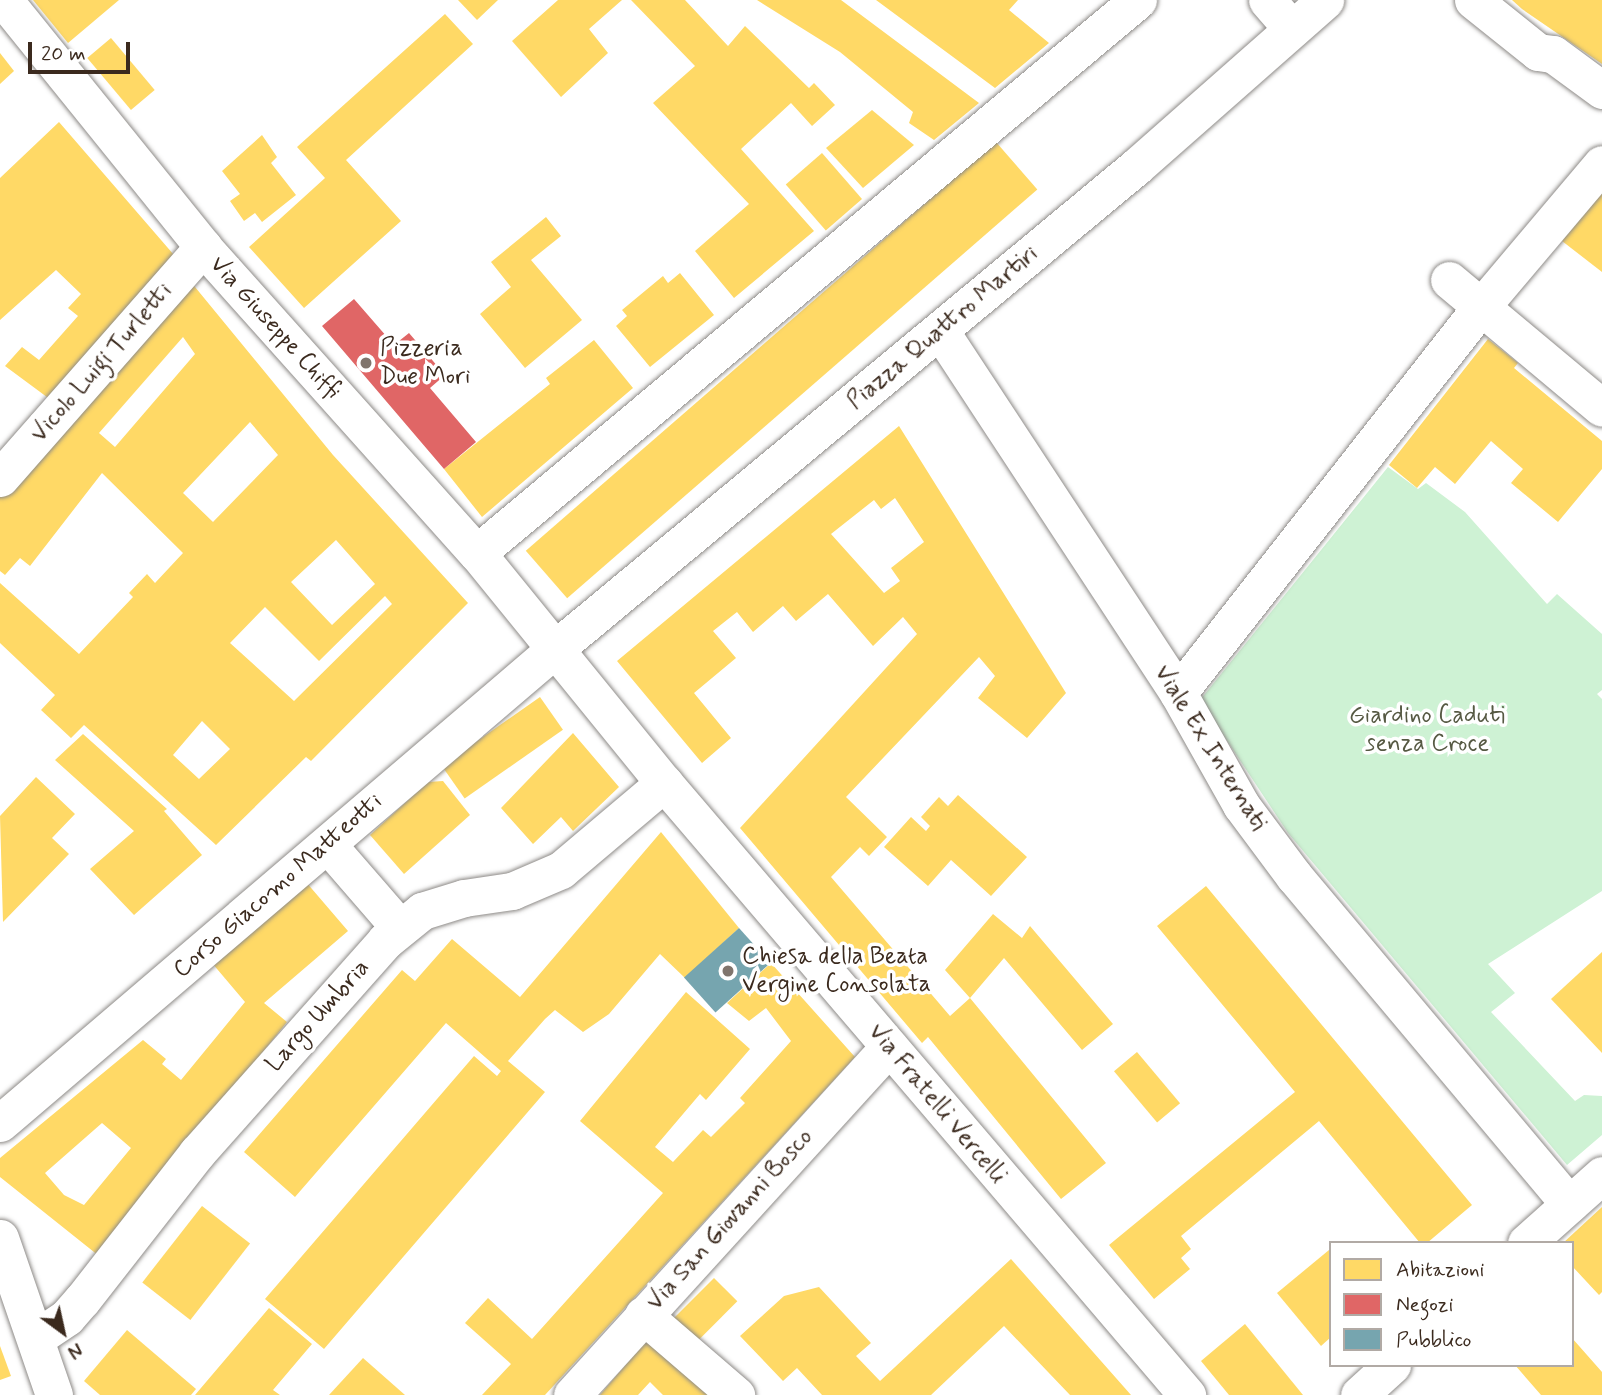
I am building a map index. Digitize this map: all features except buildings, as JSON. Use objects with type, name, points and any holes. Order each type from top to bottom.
[{"type":"street","name":"Via Giuseppe Chiffi","points":[[4,0],[203,247],[477,553],[555,649]]},
{"type":"street","points":[[477,553],[1139,0]]},
{"type":"street","points":[[1267,0],[1292,29]]},
{"type":"street","name":"Piazza Quattro Martiri","points":[[555,649],[941,332],[1325,0]]},
{"type":"street","points":[[1473,0],[1538,52],[1553,54],[1602,90]]},
{"type":"street","points":[[1178,693],[1480,307],[1602,164]]},
{"type":"street","name":"Vicolo Luigi Turletti","points":[[0,478],[203,247]]},
{"type":"street","points":[[1449,280],[1602,408]]},
{"type":"street","name":"Viale Ex Internati","points":[[941,332],[1178,693],[1241,805],[1294,876],[1569,1204]]},
{"type":"street","name":"Via Fratelli Vercelli","points":[[555,649],[664,783],[1187,1395]]},
{"type":"street","name":"Corso Giacomo Matteotti","points":[[0,1123],[555,649]]},
{"type":"street","name":"Largo Umbria","points":[[36,1338],[67,1317],[197,1153],[400,928],[422,911],[464,898],[512,891],[561,870],[664,783]]},
{"type":"street","points":[[328,845],[400,928]]},
{"type":"street","name":"Via San Giovanni Bosco","points":[[572,1395],[889,1047]]},
{"type":"street","points":[[1528,1241],[1602,1175]]},
{"type":"street","points":[[0,1238],[54,1395]]},
{"type":"street","points":[[643,1315],[736,1395]]},
{"type":"street","points":[[1359,1395],[1390,1367]]},
{"type":"green space","name":"Giardino Caduti senza Croce","points":[[1388,467],[1418,489],[1426,483],[1465,512],[1547,604],[1557,594],[1602,634],[1602,690],[1597,694],[1602,699],[1602,891],[1488,964],[1515,993],[1491,1012],[1575,1101],[1584,1095],[1602,1096],[1602,1135],[1567,1165],[1288,833],[1200,700]]},
{"type":"place","name":"Pizzeria Due Mori","points":[[366,363]]},
{"type":"place","name":"Chiesa della Beata Vergine Consolata","points":[[728,971]]}]
